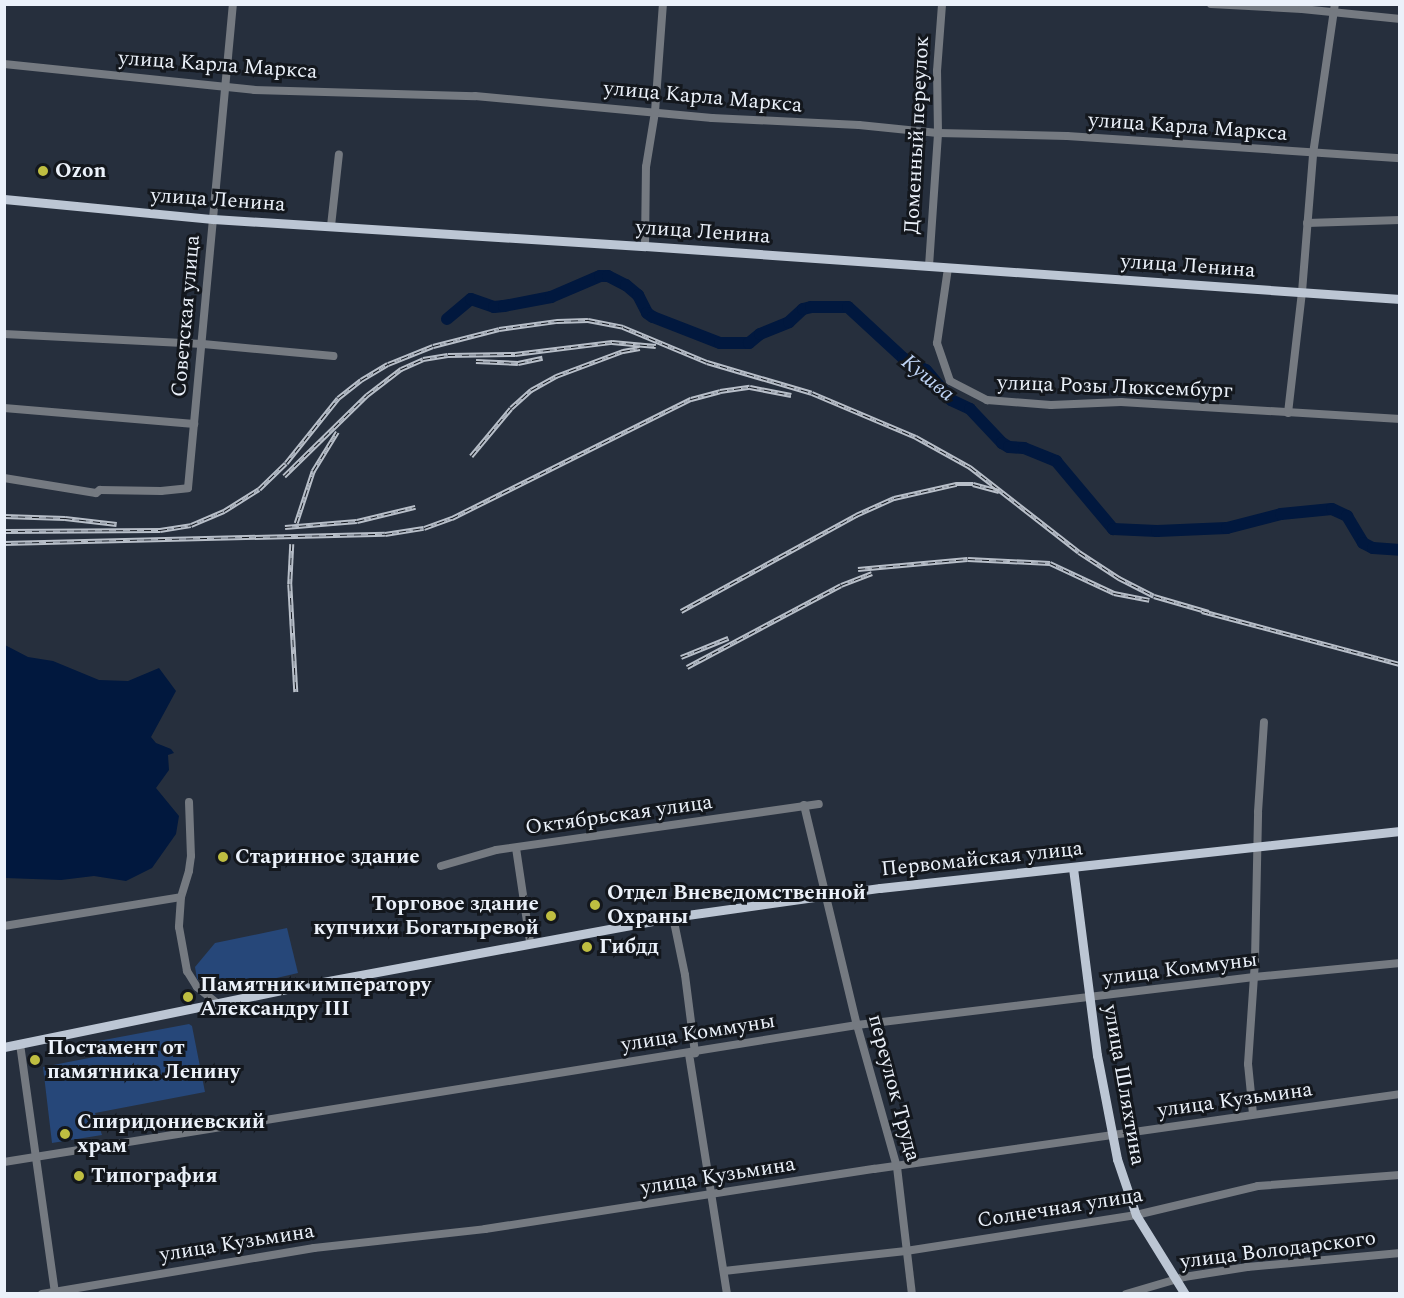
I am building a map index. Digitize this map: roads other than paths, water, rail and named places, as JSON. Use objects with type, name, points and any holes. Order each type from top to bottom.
[{"type":"main road","name":"улица Ленина","points":[[4,199],[213,219],[645,246],[1400,299]]},
{"type":"main road","name":"Первомайская улица","points":[[4,1047],[531,942],[673,918],[826,895],[1400,831]]},
{"type":"main road","name":"улица Шляхтина","points":[[1073,867],[1112,1137],[1136,1215],[1185,1293]]},
{"type":"street","name":"Советская улица","points":[[4,478],[96,493],[100,489],[161,491],[188,488],[233,4]]},
{"type":"street","points":[[645,246],[646,167],[655,112],[663,4]]},
{"type":"street","name":"Доменный переулок","points":[[929,267],[938,133],[937,70],[942,4]]},
{"type":"street","points":[[1211,4],[1302,9],[1334,15],[1400,20]]},
{"type":"street","points":[[1288,413],[1302,292],[1313,154],[1335,4]]},
{"type":"street","name":"улица Карла Маркса","points":[[4,64],[226,87],[475,96],[938,133],[1068,136],[1400,158]]},
{"type":"street","points":[[331,226],[339,154]]},
{"type":"street","points":[[1307,223],[1400,220]]},
{"type":"street","name":"улица Розы Люксембург","points":[[948,268],[937,343],[950,381],[987,400],[1051,405],[1121,402],[1400,419]]},
{"type":"street","points":[[4,334],[202,344],[333,356]]},
{"type":"street","points":[[4,408],[194,424]]},
{"type":"street","points":[[1253,1114],[1248,1064],[1254,977],[1259,846],[1258,812],[1264,722]]},
{"type":"street","points":[[189,802],[189,871],[181,897],[179,927],[187,971],[197,987],[217,1003]]},
{"type":"street","name":"Октябрьская улица","points":[[441,866],[496,850],[819,804]]},
{"type":"street","name":"переулок Труда","points":[[804,805],[857,1026],[897,1167],[912,1293]]},
{"type":"street","points":[[516,848],[531,942]]},
{"type":"street","points":[[4,926],[181,897]]},
{"type":"street","points":[[673,918],[686,975],[692,1054],[727,1293]]},
{"type":"street","name":"улица Коммуны","points":[[4,1162],[857,1026],[1254,977],[1400,963]]},
{"type":"street","points":[[20,1044],[55,1292]]},
{"type":"street","name":"улица Кузьмина","points":[[42,1293],[314,1248],[485,1229],[1400,1094]]},
{"type":"street","name":"Солнечная улица","points":[[724,1271],[906,1251],[1136,1215],[1258,1186],[1400,1175]]},
{"type":"street","name":"улица Володарского","points":[[1126,1293],[1176,1280],[1247,1267],[1400,1253]]},
{"type":"waterway","name":"Кушва","points":[[447,319],[471,299],[494,307],[504,306],[551,297],[600,276],[608,276],[626,285],[638,295],[647,313],[653,317],[720,343],[749,343],[760,334],[789,322],[803,309],[848,307],[903,358],[926,370],[951,400],[970,409],[1002,443],[1009,447],[1024,448],[1056,461],[1113,529],[1157,531],[1227,528],[1281,514],[1332,509],[1347,516],[1363,543],[1373,548],[1400,550]]},
{"type":"railway","points":[[4,531],[160,530],[191,525],[224,511],[259,489],[286,463],[338,398],[361,380],[388,364],[433,346],[499,329],[557,321],[588,320],[623,327],[707,362],[812,393],[916,437],[970,467],[1079,552],[1119,578],[1154,596],[1209,612]]},
{"type":"railway","points":[[284,476],[367,395],[401,369],[423,359],[448,355],[515,354],[612,342],[656,346]]},
{"type":"railway","points":[[471,456],[511,408],[531,390],[556,376],[623,351],[640,348]]},
{"type":"railway","points":[[476,361],[518,363],[542,358]]},
{"type":"railway","points":[[4,543],[385,534],[424,528],[452,518],[691,399],[720,391],[750,387],[791,395]]},
{"type":"railway","points":[[296,523],[313,471],[337,432]]},
{"type":"railway","points":[[681,611],[856,515],[894,498],[956,484],[973,484],[999,491]]},
{"type":"railway","points":[[285,527],[357,521],[415,507]]},
{"type":"railway","points":[[4,516],[65,518],[117,524]]},
{"type":"railway","points":[[292,544],[290,584],[296,692]]},
{"type":"railway","points":[[858,569],[968,559],[1050,563],[1114,593],[1149,600]]},
{"type":"railway","points":[[687,667],[841,585],[872,573]]},
{"type":"railway","points":[[1202,611],[1400,664]]},
{"type":"railway","points":[[681,657],[728,638]]},
{"type":"place","name":"Ozon","points":[[43,171]]},
{"type":"place","name":"Старинное здание","points":[[223,857]]},
{"type":"place","name":"Отдел Вневедомственной Охраны","points":[[595,905]]},
{"type":"place","name":"Торговое здание купчихи Богатыревой","points":[[551,916]]},
{"type":"place","name":"Гибдд","points":[[587,947]]},
{"type":"place","name":"Памятник императору Александру III","points":[[188,997]]},
{"type":"place","name":"Постамент от памятника Ленину","points":[[35,1060]]},
{"type":"place","name":"Спиридониевский храм","points":[[65,1134]]},
{"type":"place","name":"Типография","points":[[79,1176]]}]
